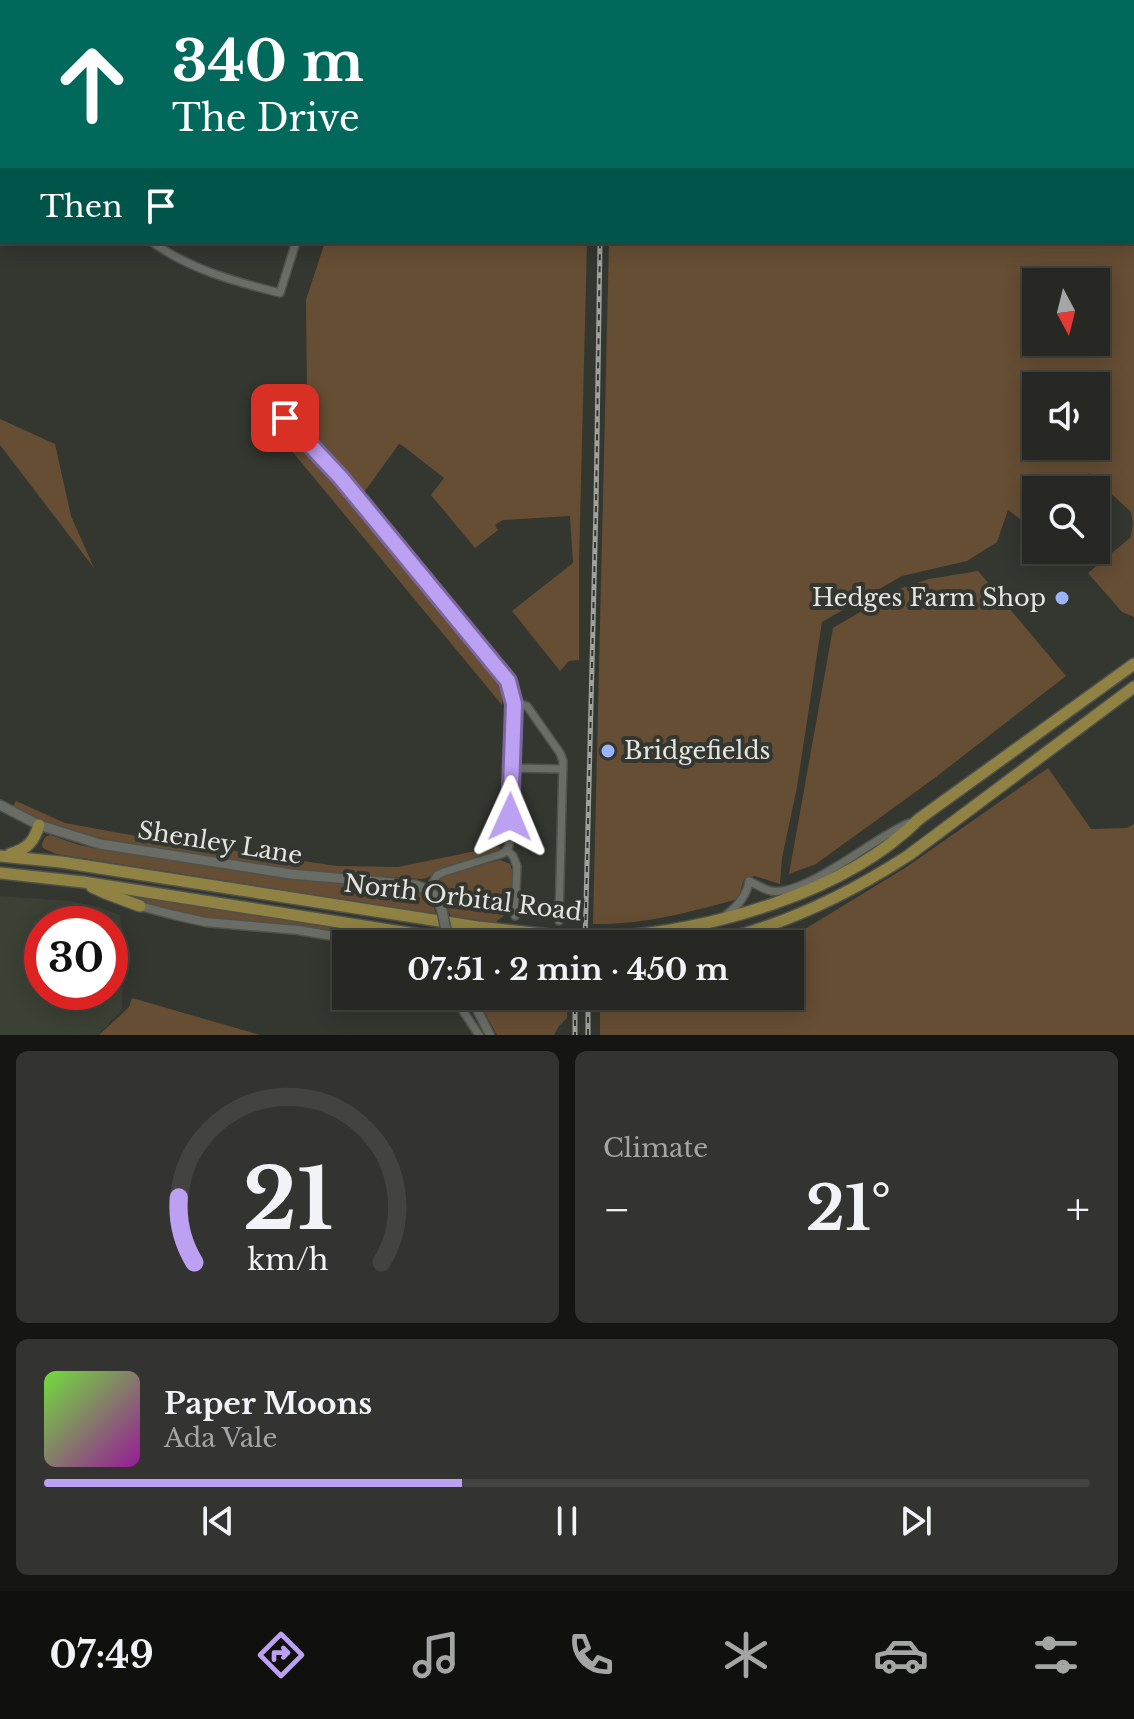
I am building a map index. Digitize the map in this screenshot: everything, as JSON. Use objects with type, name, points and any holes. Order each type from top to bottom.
[{"type":"highway","name":"North Orbital Road","points":[[3,856],[61,862],[478,927],[561,936],[611,937],[650,933],[767,906],[871,857],[1134,664]]},
{"type":"highway","points":[[754,930],[822,905],[875,877],[919,848],[1134,687]]},
{"type":"highway","points":[[3,856],[21,851],[35,838],[39,825]]},
{"type":"highway","points":[[35,838],[40,851],[61,862]]},
{"type":"highway","name":"North Orbital Road","points":[[0,873],[83,882],[390,930]]},
{"type":"highway","points":[[83,882],[140,906]]},
{"type":"main road","name":"Shenley Lane","points":[[0,805],[39,825],[115,847],[291,874],[415,885],[429,890]]},
{"type":"main road","points":[[429,890],[438,898],[446,930]]},
{"type":"street","points":[[156,244],[200,268],[238,283],[280,293],[295,244]]},
{"type":"street","points":[[285,418],[341,478],[510,685],[514,704],[510,842],[507,850],[437,875],[429,890]]},
{"type":"street","points":[[514,704],[527,706],[560,753],[563,769],[559,921]]},
{"type":"street","points":[[511,768],[563,769]]},
{"type":"street","points":[[721,919],[738,905],[749,881],[773,891],[787,890],[850,859],[896,828],[919,819]]},
{"type":"street","points":[[507,850],[517,866],[515,916]]},
{"type":"street","points":[[140,906],[205,922],[298,930],[332,937]]},
{"type":"street","points":[[462,1010],[479,1035]]},
{"type":"street","points":[[477,1010],[490,1035]]},
{"type":"shaded area","points":[[324,244],[587,244],[579,660],[569,661],[560,671],[512,611],[573,563],[570,516],[503,520],[495,525],[498,530],[475,548],[431,495],[444,478],[403,446],[399,444],[362,495],[291,419],[309,413],[306,300]]},
{"type":"shaded area","points":[[609,244],[1134,244],[1134,617],[1122,612],[1088,573],[1099,564],[1110,564],[1110,555],[1131,537],[1131,512],[1110,492],[1110,476],[1092,476],[1089,473],[1088,476],[1022,476],[1022,520],[1008,510],[997,542],[967,561],[902,576],[822,622],[780,884],[755,876],[744,879],[738,899],[684,913],[593,924]]},
{"type":"shaded area","points":[[0,419],[55,444],[71,516],[94,568],[0,445]]},
{"type":"shaded area","points":[[295,435],[349,492],[419,577],[415,581],[442,613],[446,610],[504,681],[502,705],[286,444]]},
{"type":"shaded area","points":[[978,571],[1066,676],[936,777],[816,864],[789,874],[833,628],[899,589],[929,579]]},
{"type":"shaded area","points":[[1048,768],[1091,829],[1127,828],[1134,824],[1134,1035],[600,1035],[600,1010],[804,1010],[804,930],[801,930],[905,868]]},
{"type":"shaded area","points":[[16,801],[65,823],[337,866],[398,867],[500,846],[499,851],[447,866],[421,879],[299,871],[143,848],[76,832],[52,825],[13,806]]},
{"type":"shaded area","points":[[50,835],[98,849],[266,874],[418,891],[430,900],[436,914],[56,854],[43,848],[45,837]]},
{"type":"shaded area","points":[[500,860],[510,864],[512,870],[512,896],[506,903],[506,914],[496,925],[451,918],[440,878]]},
{"type":"shaded area","points":[[0,896],[70,901],[94,906],[24,906],[24,1010],[122,1010],[98,1035],[0,1035]]},
{"type":"shaded area","points":[[135,896],[346,930],[227,922],[134,901]]},
{"type":"shaded area","points":[[132,998],[260,1035],[99,1035],[129,1007]]},
{"type":"shaded area","points":[[484,1010],[567,1010],[567,1018],[554,1035],[497,1035]]},
{"type":"railway","points":[[585,930],[600,244]]},
{"type":"railway","points":[[575,1010],[575,1035]]},
{"type":"railway","points":[[588,1010],[588,1035]]},
{"type":"place","name":"Hedges Farm Shop","points":[[1062,598]]},
{"type":"place","name":"Bridgefields","points":[[608,751]]},
{"type":"route","points":[[285,418],[341,478],[508,681],[514,704],[510,817]]}]
